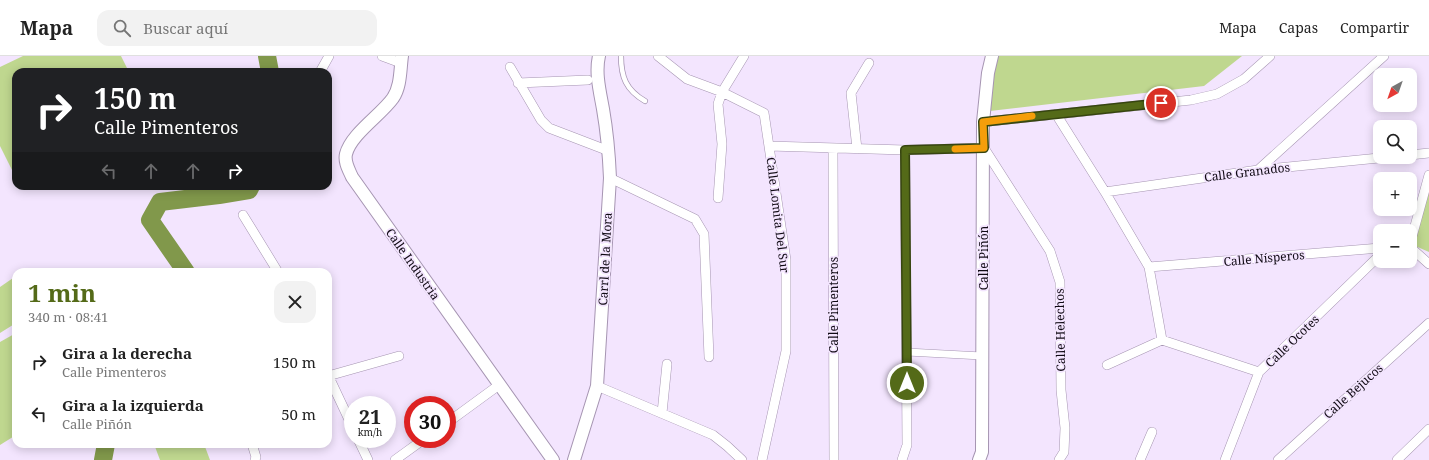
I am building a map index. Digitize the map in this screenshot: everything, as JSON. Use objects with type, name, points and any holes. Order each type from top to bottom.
[{"type":"street","points":[[322,68],[329,56]]},
{"type":"street","points":[[382,56],[401,60]]},
{"type":"street","name":"Carrl de la Mora","points":[[574,460],[597,386],[610,178],[609,151],[597,62],[599,56]]},
{"type":"street","name":"Calle Lomita Del Sur","points":[[658,56],[687,78],[722,92],[764,113],[786,260],[786,351],[762,460]]},
{"type":"street","points":[[718,198],[722,144],[718,104],[722,92],[744,56]]},
{"type":"street","name":"Calle Piñón","points":[[982,457],[983,122],[988,74],[992,56]]},
{"type":"street","points":[[983,122],[1191,100],[1217,94],[1244,79],[1270,56]]},
{"type":"street","points":[[1258,170],[1384,56]]},
{"type":"street","name":"Calle Industria","points":[[401,60],[398,86],[393,98],[350,144],[346,155],[347,167],[352,177],[553,460]]},
{"type":"street","points":[[857,149],[851,93],[869,63]]},
{"type":"street","points":[[510,67],[541,120],[549,128],[609,151]]},
{"type":"street","points":[[518,83],[588,80]]},
{"type":"street","points":[[1056,114],[1105,192],[1148,267],[1162,340],[1107,365]]},
{"type":"street","points":[[769,146],[905,150],[984,148]]},
{"type":"street","name":"Calle Helechos","points":[[984,148],[1050,251],[1060,282],[1061,390],[1065,428],[1064,452],[1059,460]]},
{"type":"street","name":"Calle Pimenteros","points":[[833,149],[834,460]]},
{"type":"street","points":[[902,460],[908,445],[905,150]]},
{"type":"street","points":[[1417,154],[1429,153]]},
{"type":"street","name":"Calle Granados","points":[[1105,192],[1258,170],[1373,159]]},
{"type":"street","points":[[1416,224],[1429,175]]},
{"type":"street","points":[[610,178],[695,219],[704,234],[709,357]]},
{"type":"street","points":[[243,216],[276,268]]},
{"type":"street","name":"Calle Nísperos","points":[[1148,267],[1373,249]]},
{"type":"street","points":[[1417,253],[1429,264]]},
{"type":"street","name":"Calle Ocotes","points":[[1162,340],[1259,372],[1373,262]]},
{"type":"street","name":"Calle Bejucos","points":[[1278,460],[1429,323]]},
{"type":"street","points":[[906,352],[982,356]]},
{"type":"street","points":[[332,374],[399,356]]},
{"type":"street","points":[[662,413],[667,364]]},
{"type":"street","points":[[1225,460],[1259,372]]},
{"type":"street","points":[[332,383],[344,409]]},
{"type":"street","points":[[456,416],[499,385]]},
{"type":"street","points":[[597,386],[713,435],[742,460]]},
{"type":"street","points":[[1397,460],[1429,429]]},
{"type":"street","points":[[1140,460],[1152,432]]},
{"type":"street","points":[[253,448],[256,457],[255,460]]},
{"type":"street","points":[[362,448],[368,460]]},
{"type":"street","points":[[395,460],[412,448]]},
{"type":"lane","points":[[621,56],[621,71],[628,85],[635,96],[645,101]]},
{"type":"green space","points":[[23,56],[121,56],[127,68],[12,68],[12,170],[0,146],[0,67]]},
{"type":"green space","points":[[995,56],[1242,56],[1204,86],[990,111]]},
{"type":"green space","points":[[1429,187],[1429,252],[1417,247],[1417,230]]},
{"type":"green space","points":[[12,279],[12,326],[0,333],[0,287]]},
{"type":"green space","points":[[12,335],[12,438],[0,445],[0,342]]},
{"type":"green space","points":[[156,448],[206,448],[210,460],[160,460]]},
{"type":"waterway","points":[[267,56],[269,68]]},
{"type":"waterway","points":[[183,268],[150,220],[160,202],[249,190]]},
{"type":"waterway","points":[[103,460],[105,448]]},
{"type":"slow traffic","points":[[955,149],[984,148],[983,122],[1032,116]]},
{"type":"route","points":[[907,383],[905,150],[984,148],[983,122],[1161,103]]}]
